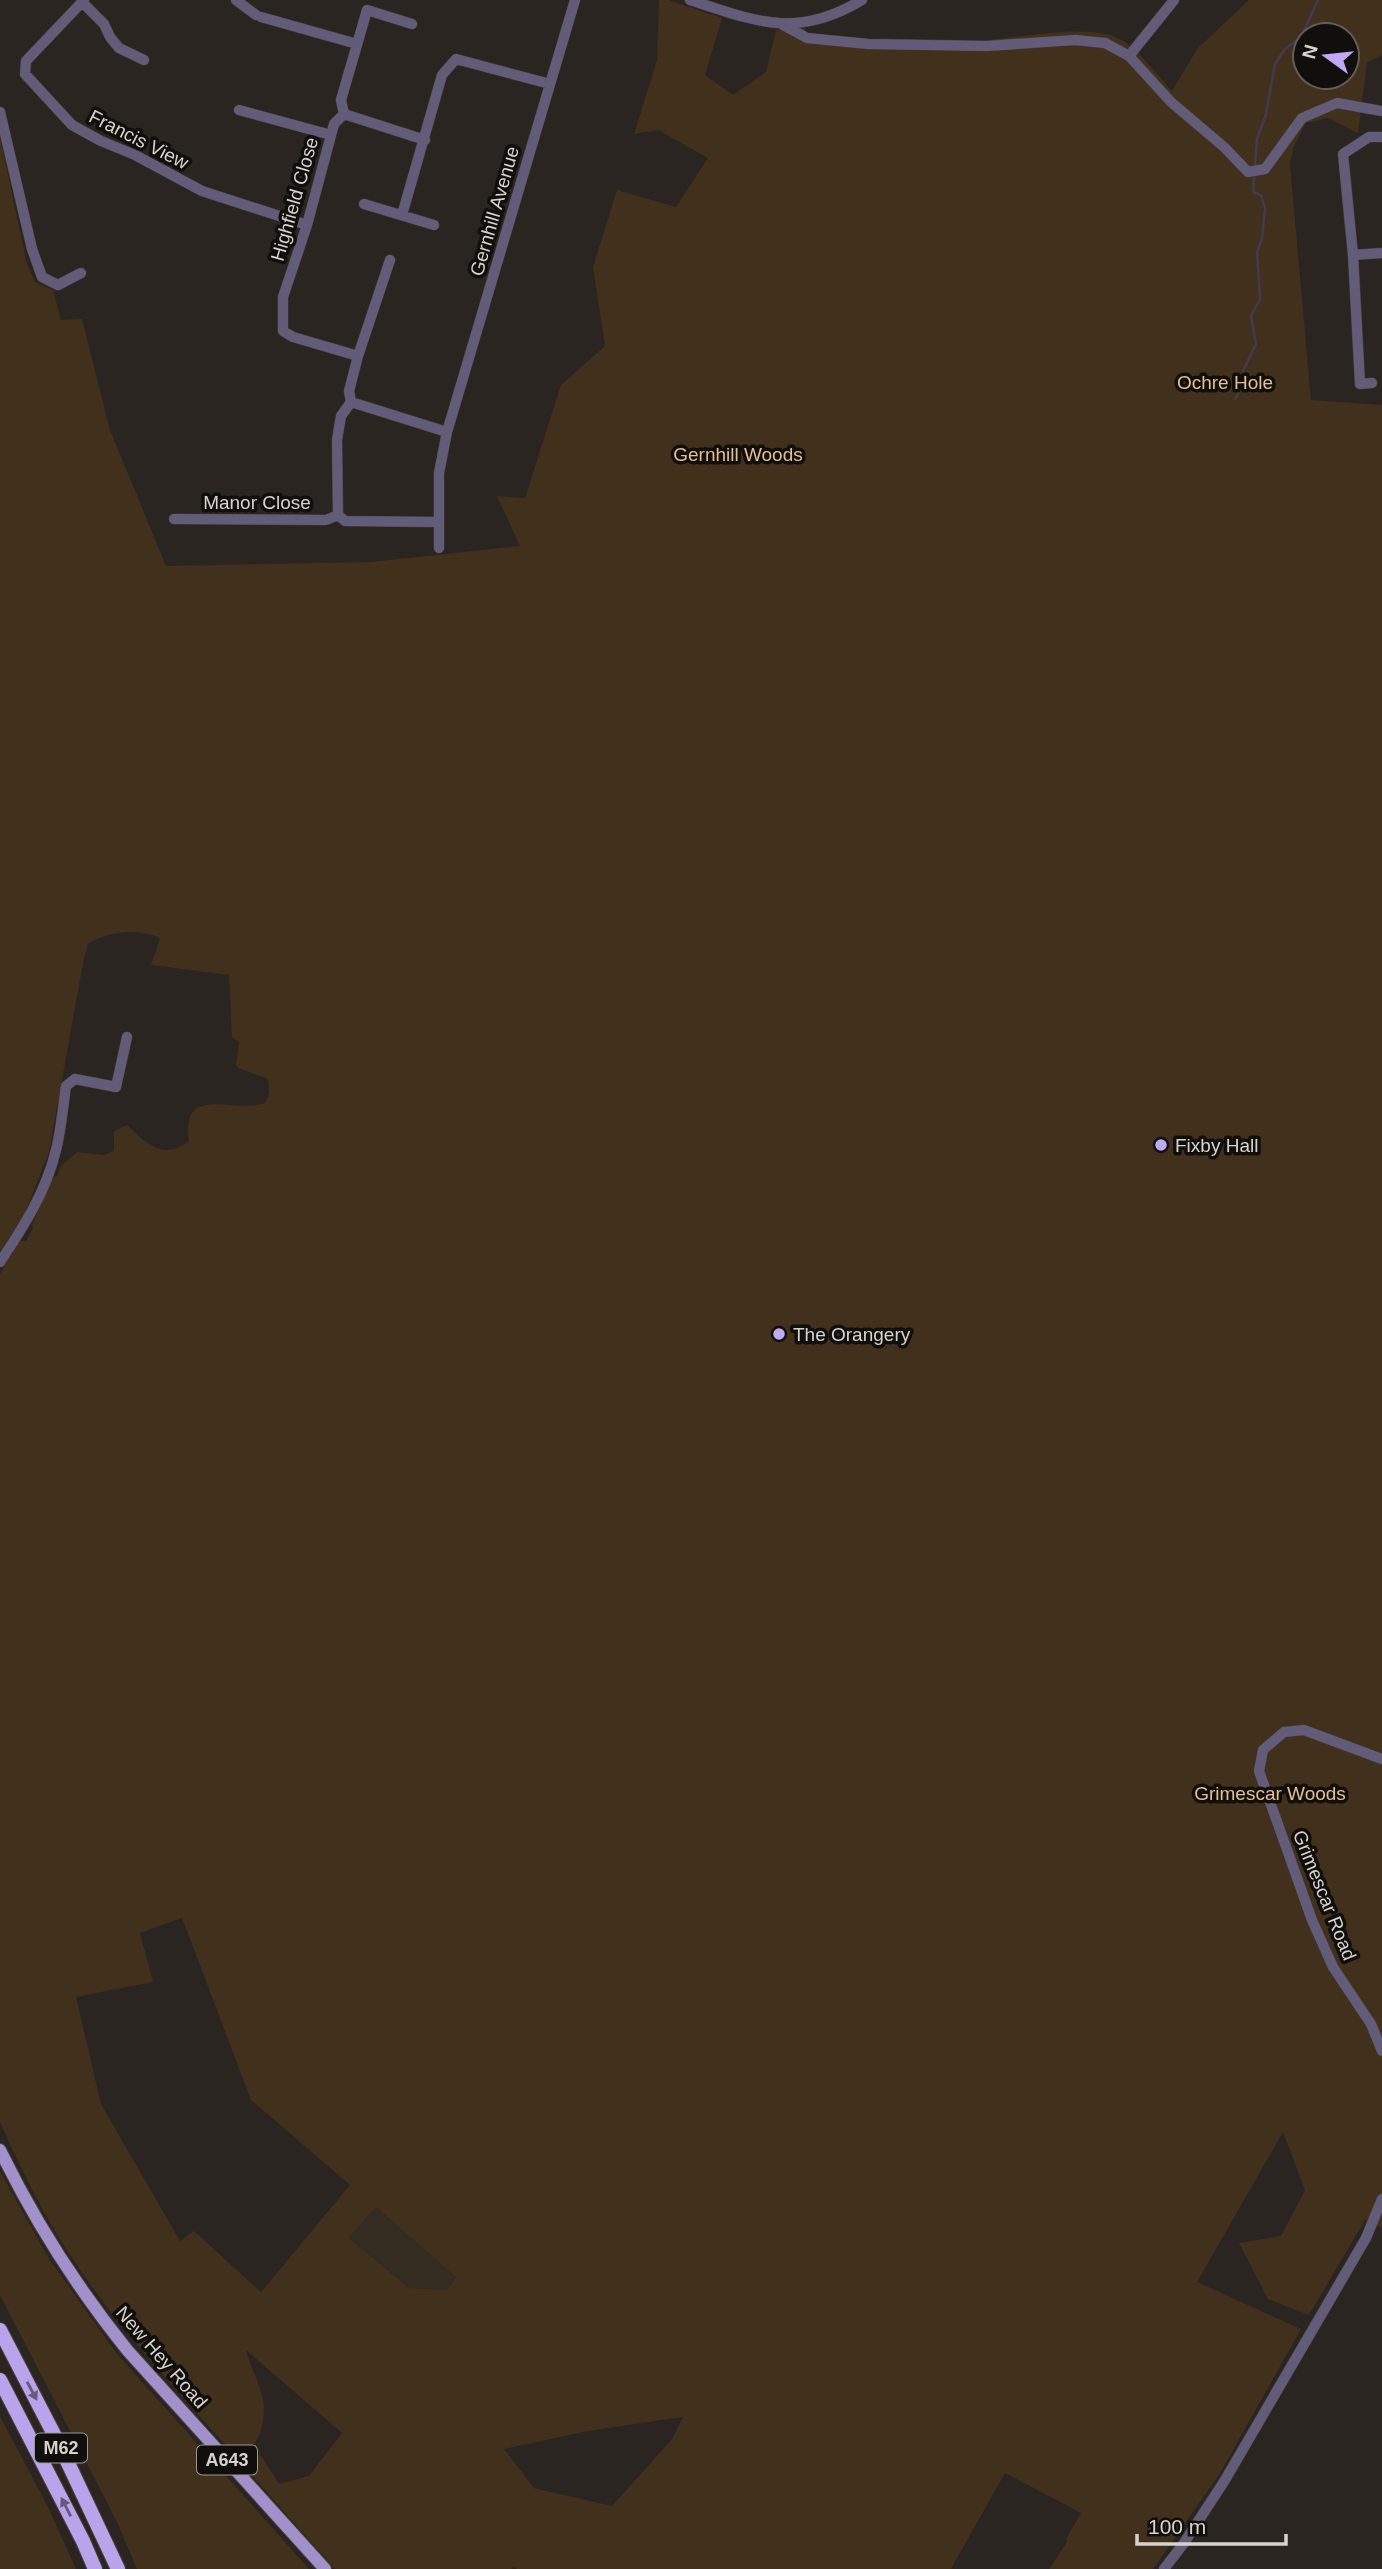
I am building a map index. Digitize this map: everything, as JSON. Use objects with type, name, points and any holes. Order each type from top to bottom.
[{"type":"highway","name":"M62","points":[[0,2330],[60,2446],[118,2569]]},
{"type":"highway","name":"M62","points":[[0,2380],[83,2541],[94,2569]]},
{"type":"main road","name":"New Hey Road","points":[[0,2150],[57,2254],[103,2319],[128,2351],[325,2569]]},
{"type":"street","points":[[236,0],[258,16],[357,44]]},
{"type":"street","name":"Gernhill Avenue","points":[[439,548],[439,473],[447,432],[575,0]]},
{"type":"street","points":[[690,0],[749,20],[783,25],[830,16],[862,0]]},
{"type":"street","points":[[1129,56],[1174,0]]},
{"type":"street","points":[[83,1],[104,24],[119,48],[144,60]]},
{"type":"street","name":"Francis View","points":[[83,1],[26,61],[24,74],[72,125],[202,191],[307,225]]},
{"type":"street","name":"Highfield Close","points":[[358,356],[293,337],[283,331],[283,296],[307,225],[334,124],[344,114],[341,100],[367,10],[412,24]]},
{"type":"street","points":[[783,25],[807,38],[868,44],[987,46],[1075,40],[1105,43],[1129,56],[1171,102],[1224,147],[1248,172],[1265,169],[1302,118],[1336,103],[1382,111]]},
{"type":"street","points":[[402,215],[442,75],[456,59],[550,84]]},
{"type":"street","points":[[239,110],[331,135]]},
{"type":"street","points":[[0,112],[32,249],[42,277],[58,285],[81,272]]},
{"type":"street","points":[[344,114],[425,140]]},
{"type":"street","points":[[1372,383],[1360,384],[1353,256],[1343,154],[1370,137],[1382,137]]},
{"type":"street","points":[[364,204],[434,225]]},
{"type":"street","points":[[1353,256],[1382,253]]},
{"type":"street","points":[[390,260],[358,356],[349,391],[351,402],[447,432]]},
{"type":"street","name":"Manor Close","points":[[338,516],[337,440],[341,416],[351,402]]},
{"type":"street","name":"Manor Close","points":[[174,519],[326,520],[338,516]]},
{"type":"street","name":"Manor Close","points":[[338,516],[345,521],[439,522]]},
{"type":"street","points":[[0,1262],[28,1220],[48,1175],[57,1149],[66,1086],[75,1079],[116,1087],[127,1037]]},
{"type":"street","name":"Grimescar Road","points":[[1382,1759],[1304,1730],[1284,1732],[1263,1750],[1259,1771],[1312,1920],[1333,1967],[1371,2024],[1382,2050]]},
{"type":"street","points":[[1164,2569],[1225,2480],[1366,2238],[1382,2199]]},
{"type":"shaded area","points":[[376,2207],[457,2277],[447,2290],[409,2288],[349,2238]]},
{"type":"green space","points":[[659,0],[668,0],[722,18],[705,75],[733,95],[766,72],[776,30],[805,28],[807,35],[928,43],[984,41],[1061,32],[1098,33],[1113,36],[1130,45],[1172,91],[1197,49],[1249,0],[1382,0],[1382,55],[1367,63],[1358,133],[1328,118],[1306,123],[1294,146],[1290,164],[1311,400],[1382,405],[1382,2228],[1365,2220],[1309,2315],[1268,2299],[1239,2243],[1281,2236],[1305,2190],[1283,2132],[1197,2282],[1301,2329],[1219,2475],[1153,2569],[1049,2569],[1067,2542],[1066,2539],[1081,2513],[1005,2473],[951,2569],[335,2569],[255,2479],[252,2468],[260,2454],[279,2484],[309,2476],[342,2433],[246,2350],[262,2394],[263,2422],[252,2447],[241,2454],[230,2450],[150,2360],[93,2289],[44,2212],[0,2122],[0,1274],[10,1253],[20,1241],[26,1241],[33,1228],[52,1177],[57,1176],[60,1167],[77,1152],[103,1155],[114,1151],[114,1131],[127,1125],[156,1148],[171,1150],[189,1141],[188,1123],[193,1112],[201,1106],[265,1103],[269,1094],[268,1079],[238,1068],[236,1064],[239,1042],[232,1037],[229,975],[151,965],[160,939],[147,934],[113,934],[88,944],[49,1152],[24,1215],[0,1251],[0,137],[27,264],[35,282],[53,290],[61,320],[82,319],[110,430],[166,566],[370,562],[520,546],[497,496],[525,498],[561,385],[605,346],[593,267],[617,190],[676,207],[708,158],[658,130],[634,134],[657,60]],"holes":[[[182,1918],[251,2100],[350,2185],[261,2292],[194,2231],[180,2241],[101,2104],[76,1997],[153,1982],[140,1933]],[[376,2207],[456,2277],[447,2290],[409,2288],[349,2238]],[[683,2417],[672,2439],[612,2506],[534,2488],[504,2449],[588,2431]]]},
{"type":"green space","points":[[0,2171],[49,2259],[118,2355],[309,2569],[137,2569],[117,2522],[0,2295]]},
{"type":"green space","points":[[0,2416],[48,2507],[76,2569],[0,2569]]},
{"type":"waterway","points":[[1235,399],[1241,388],[1243,371],[1256,344],[1251,316],[1260,299],[1257,252],[1262,239],[1265,208],[1261,195],[1253,192],[1257,139],[1266,114],[1275,64],[1285,49],[1301,37],[1318,0]]},
{"type":"place","name":"Fixby Hall","points":[[1161,1145]]},
{"type":"place","name":"The Orangery","points":[[779,1334]]},
{"type":"park label","name":"Ochre Hole","points":[[1225,382]]},
{"type":"park label","name":"Gernhill Woods","points":[[738,454]]},
{"type":"park label","name":"Grimescar Woods","points":[[1270,1793]]}]
